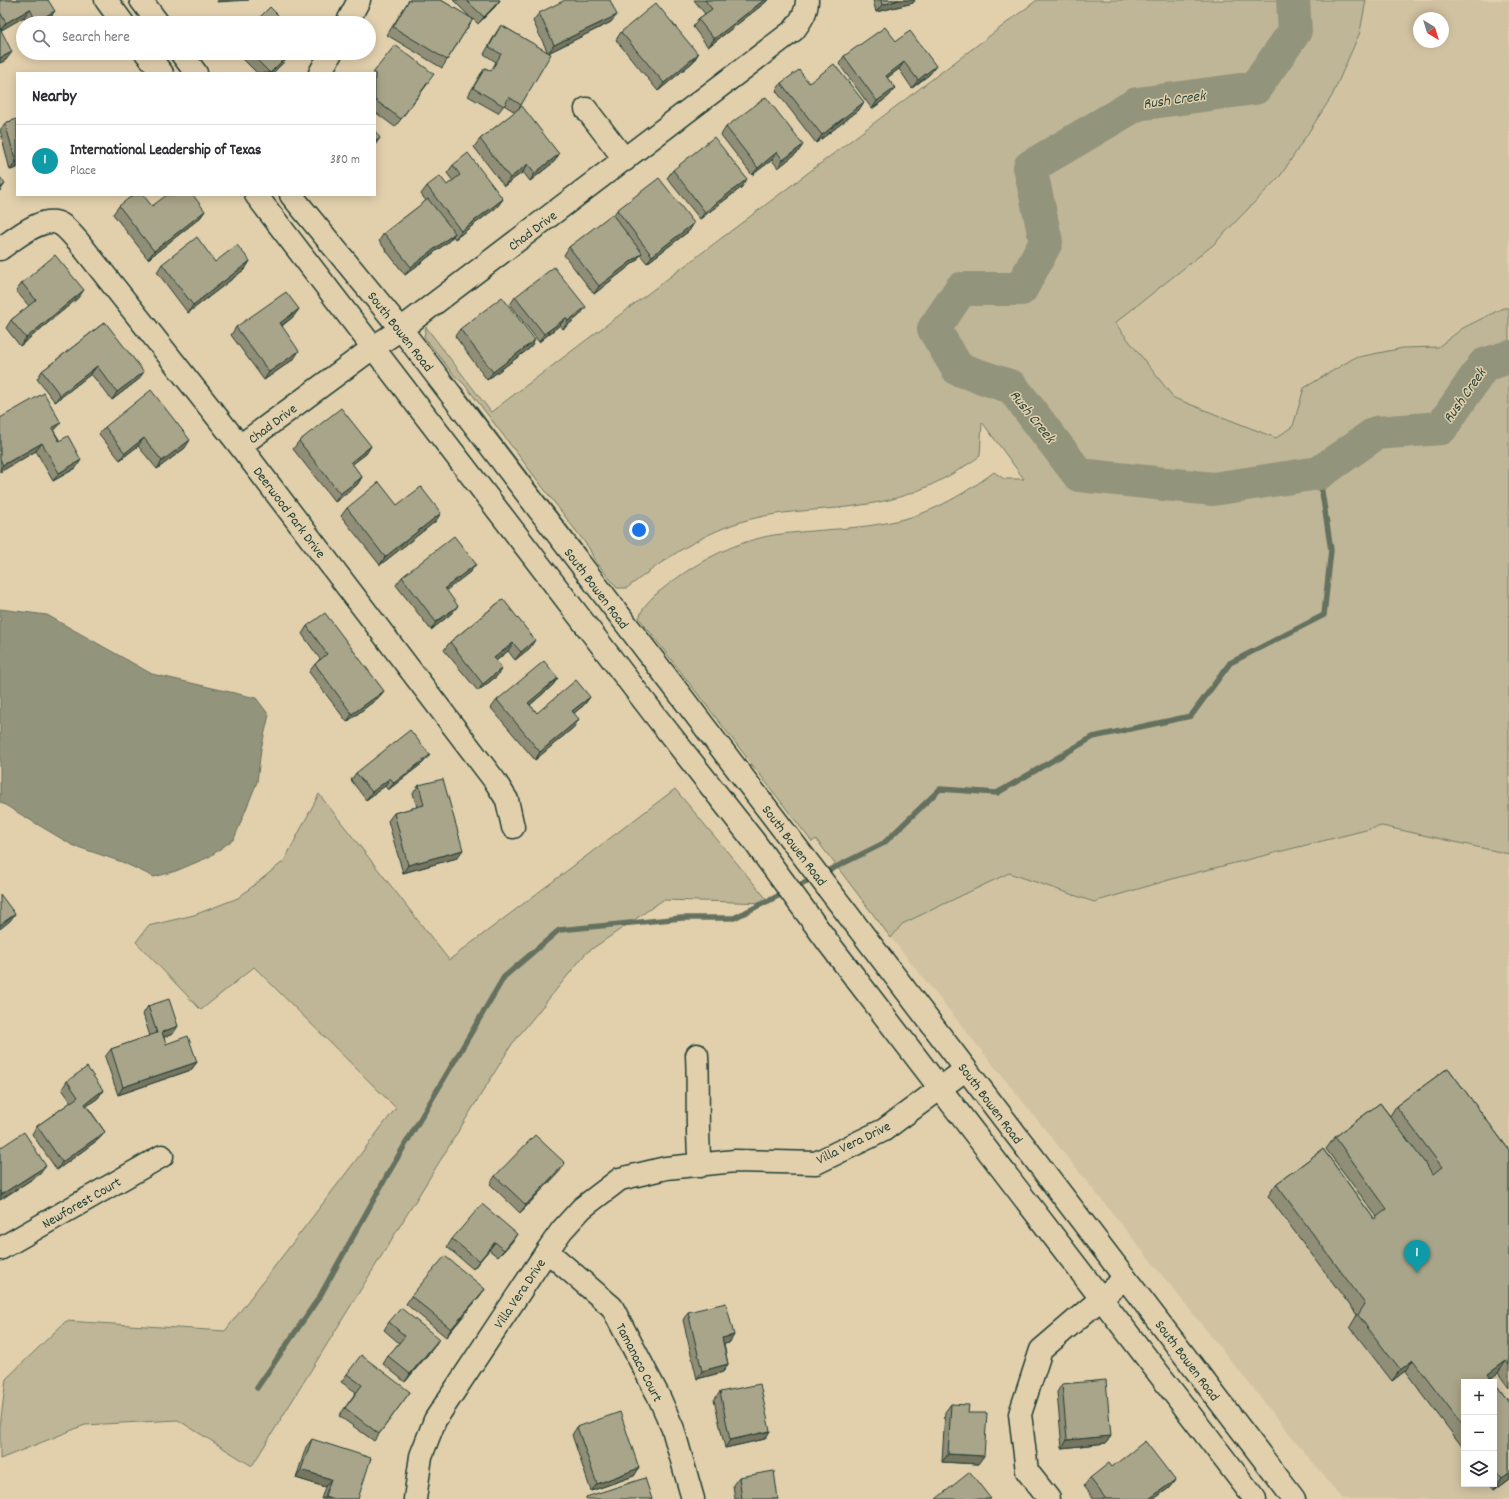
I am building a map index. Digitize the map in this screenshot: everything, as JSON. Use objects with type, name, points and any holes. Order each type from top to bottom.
[{"type":"main road","points":[[106,0],[118,16]]},
{"type":"main road","points":[[141,0],[153,16]]},
{"type":"main road","name":"Chad Drive","points":[[240,446],[401,329],[794,30],[802,20],[807,8],[807,0]]},
{"type":"main road","points":[[152,60],[161,72]]},
{"type":"main road","points":[[186,60],[195,72]]},
{"type":"main road","points":[[321,72],[327,60]]},
{"type":"main road","points":[[586,109],[625,160]]},
{"type":"main road","points":[[257,196],[654,714],[753,840],[830,944],[1255,1499]]},
{"type":"main road","name":"South Bowen Road","points":[[292,196],[401,329],[610,605],[778,822],[965,1070],[1294,1499]]},
{"type":"main road","name":"Deerwood Park Drive","points":[[0,249],[36,225],[50,222],[61,225],[78,241],[240,446],[496,781],[507,800],[513,827]]},
{"type":"main road","points":[[697,1056],[699,1090],[697,1143],[700,1166]]},
{"type":"main road","name":"Villa Vera Drive","points":[[415,1499],[421,1456],[435,1420],[547,1251],[562,1230],[582,1208],[620,1179],[666,1168],[700,1166],[735,1161],[816,1163],[884,1130],[965,1070]]},
{"type":"main road","name":"Newforest Court","points":[[0,1249],[162,1156]]},
{"type":"main road","name":"Tamanaco Court","points":[[547,1251],[612,1306],[659,1397],[672,1429],[693,1499]]},
{"type":"main road","points":[[1049,1499],[1027,1470],[1020,1414],[1041,1350],[1125,1278]]},
{"type":"shaded area","points":[[1037,0],[1366,0],[1360,32],[1332,96],[1281,175],[1213,245],[1115,323],[1174,398],[1276,438],[1293,426],[1304,388],[1354,358],[1403,348],[1438,347],[1463,328],[1503,308],[1509,308],[1509,854],[1382,826],[1179,877],[1094,902],[1009,873],[902,924],[891,938],[816,839],[812,842],[639,618],[649,601],[673,581],[708,558],[734,546],[774,535],[869,526],[913,517],[949,501],[994,472],[1004,479],[1024,479],[982,422],[980,456],[954,473],[927,487],[913,493],[883,501],[853,506],[780,513],[734,524],[701,538],[627,588],[617,588],[594,559],[589,548],[465,385],[454,375],[424,337],[426,327],[491,412]]},
{"type":"shaded area","points":[[1366,0],[1509,0],[1509,308],[1503,308],[1463,328],[1438,347],[1403,348],[1304,388],[1293,426],[1276,438],[1174,398],[1115,323],[1213,245],[1281,175],[1332,96],[1360,32]]},
{"type":"shaded area","points":[[454,382],[462,388],[587,552],[589,558]]},
{"type":"shaded area","points":[[0,609],[47,615],[152,674],[256,698],[269,715],[261,749],[257,782],[234,839],[209,857],[176,871],[154,877],[122,862],[72,845],[0,802]]},
{"type":"shaded area","points":[[675,789],[770,903],[663,900],[586,953],[512,1044],[252,1466],[178,1420],[85,1425],[0,1459],[0,1426],[6,1379],[66,1321],[225,1331],[396,1108],[254,967],[201,1010],[136,942],[148,926],[194,915],[238,898],[284,861],[319,794],[449,960]]},
{"type":"shaded area","points":[[1382,826],[1509,854],[1509,1499],[1342,1499],[891,938],[902,924],[1009,873],[1095,902],[1179,877]]},
{"type":"building","points":[[0,0],[48,0],[55,11],[46,16],[34,16],[30,9],[6,23],[0,12]]},
{"type":"building","points":[[409,0],[441,0],[473,19],[447,60],[393,27]]},
{"type":"building","points":[[466,0],[500,0],[484,17]]},
{"type":"building","points":[[565,0],[610,0],[617,15],[554,45],[539,13]]},
{"type":"building","points":[[705,0],[764,0],[714,39],[698,19],[712,9]]},
{"type":"building","points":[[881,0],[899,0],[882,5]]},
{"type":"building","points":[[656,3],[698,54],[664,83],[621,32]]},
{"type":"building","points":[[270,7],[279,16],[261,16]]},
{"type":"building","points":[[501,25],[551,54],[521,105],[509,97],[504,106],[473,88],[485,68],[491,71],[501,54],[489,47]]},
{"type":"building","points":[[885,27],[896,41],[910,31],[936,66],[918,80],[904,62],[886,76],[895,88],[877,101],[844,56]]},
{"type":"building","points":[[0,28],[12,52],[0,58]]},
{"type":"building","points":[[395,45],[434,74],[401,119],[376,101],[376,72],[374,72]]},
{"type":"building","points":[[257,60],[283,60],[271,72],[269,72]]},
{"type":"building","points":[[834,64],[864,102],[822,135],[781,83],[799,70],[809,83]]},
{"type":"building","points":[[766,97],[803,145],[783,160],[777,152],[758,168],[726,127]]},
{"type":"building","points":[[522,106],[559,154],[535,173],[528,164],[510,178],[480,139]]},
{"type":"building","points":[[16,119],[16,162],[5,123]]},
{"type":"building","points":[[376,132],[380,138],[376,141]]},
{"type":"building","points":[[714,137],[747,179],[705,212],[673,170]]},
{"type":"building","points":[[468,153],[503,199],[461,231],[427,186],[440,176],[447,185],[460,175],[453,165]]},
{"type":"building","points":[[0,177],[5,184],[0,188]]},
{"type":"building","points":[[659,178],[694,223],[652,256],[617,210]]},
{"type":"building","points":[[132,196],[144,196],[152,206],[166,196],[194,196],[205,211],[154,251],[119,206]]},
{"type":"building","points":[[428,199],[455,233],[411,267],[384,233]]},
{"type":"building","points":[[612,214],[642,253],[599,286],[569,247]]},
{"type":"building","points":[[197,237],[215,262],[237,245],[250,261],[193,305],[162,264]]},
{"type":"building","points":[[55,255],[84,290],[26,338],[11,320],[36,300],[22,283]]},
{"type":"building","points":[[554,267],[586,307],[568,321],[566,318],[544,334],[515,297]]},
{"type":"building","points":[[286,292],[299,309],[280,323],[299,351],[269,372],[236,327]]},
{"type":"building","points":[[502,297],[535,340],[493,372],[460,329]]},
{"type":"building","points":[[105,322],[144,372],[117,392],[97,366],[60,395],[42,371]]},
{"type":"building","points":[[151,390],[190,440],[162,461],[144,438],[125,453],[105,427]]},
{"type":"building","points":[[44,393],[61,423],[52,428],[59,441],[68,436],[81,460],[59,473],[42,443],[3,465],[0,459],[0,418]]},
{"type":"building","points":[[341,408],[371,446],[351,462],[362,477],[340,494],[299,441]]},
{"type":"building","points":[[379,482],[397,505],[421,487],[441,513],[385,557],[347,508]]},
{"type":"building","points":[[454,536],[476,564],[445,588],[458,606],[436,622],[402,577]]},
{"type":"building","points":[[503,599],[535,640],[521,652],[513,643],[494,658],[502,668],[483,684],[450,642]]},
{"type":"building","points":[[325,613],[384,691],[352,714],[315,664],[327,654],[307,626]]},
{"type":"building","points":[[544,661],[558,678],[528,703],[537,713],[576,680],[590,697],[572,711],[579,719],[540,752],[497,700]]},
{"type":"building","points":[[410,730],[430,755],[394,783],[390,778],[372,792],[356,773]]},
{"type":"building","points":[[443,779],[463,850],[408,865],[394,813],[424,805],[419,785]]},
{"type":"building","points":[[0,894],[15,914],[0,925]]},
{"type":"building","points":[[169,999],[178,1026],[162,1032],[166,1044],[188,1036],[197,1062],[123,1087],[111,1049],[157,1033],[148,1006]]},
{"type":"building","points":[[87,1067],[103,1090],[85,1104],[105,1132],[62,1162],[37,1126],[78,1097],[67,1081]]},
{"type":"building","points":[[1448,1068],[1509,1150],[1509,1365],[1506,1361],[1488,1374],[1492,1379],[1461,1379],[1461,1423],[1413,1360],[1400,1370],[1358,1315],[1365,1304],[1276,1184],[1323,1149],[1374,1219],[1387,1209],[1335,1137],[1380,1103],[1433,1174],[1442,1167],[1396,1106]]},
{"type":"building","points":[[24,1132],[46,1166],[2,1194],[0,1191],[0,1148]]},
{"type":"building","points":[[535,1135],[565,1163],[526,1205],[495,1176]]},
{"type":"building","points":[[482,1204],[517,1234],[504,1250],[495,1242],[479,1261],[452,1239]]},
{"type":"building","points":[[445,1256],[485,1289],[451,1329],[411,1296]]},
{"type":"building","points":[[726,1303],[734,1335],[722,1338],[728,1364],[702,1371],[688,1312]]},
{"type":"building","points":[[401,1308],[439,1339],[410,1374],[388,1356],[405,1336],[389,1322]]},
{"type":"building","points":[[361,1355],[410,1392],[379,1434],[345,1408],[362,1385],[347,1374]]},
{"type":"building","points":[[1106,1380],[1111,1436],[1067,1440],[1062,1384]]},
{"type":"building","points":[[760,1384],[770,1431],[730,1440],[720,1392]]},
{"type":"building","points":[[1497,1386],[1509,1402],[1509,1472],[1502,1477],[1497,1470]]},
{"type":"building","points":[[951,1404],[969,1405],[968,1413],[987,1413],[984,1456],[948,1454]]},
{"type":"building","points":[[620,1412],[639,1468],[597,1484],[577,1427]]},
{"type":"building","points":[[312,1439],[371,1458],[358,1499],[334,1499],[325,1496],[331,1479],[301,1470]]},
{"type":"building","points":[[1145,1441],[1175,1480],[1149,1499],[1106,1499],[1090,1478],[1109,1463],[1112,1467]]},
{"type":"building","points":[[774,1471],[778,1499],[742,1499],[739,1477]]},
{"type":"building","points":[[970,1472],[991,1499],[936,1499]]},
{"type":"building","points":[[645,1478],[652,1499],[586,1499],[586,1497]]},
{"type":"waterway","name":"Rush Creek","points":[[1293,0],[1295,31],[1255,88],[1137,104],[1030,167],[1046,242],[1021,289],[961,289],[934,329],[958,369],[1012,387],[1079,475],[1213,489],[1319,473],[1376,433],[1441,428],[1484,365],[1509,357]]},
{"type":"waterway","points":[[822,874],[884,843],[940,789],[997,793],[1093,737],[1191,716],[1230,663],[1324,615],[1331,550],[1319,473]]},
{"type":"waterway","points":[[793,889],[814,878]]},
{"type":"waterway","points":[[257,1388],[320,1296],[389,1172],[504,977],[559,930],[682,918],[734,918],[786,892]]},
{"type":"place","name":"International Leadership of Texas","points":[[1417,1273]]}]
